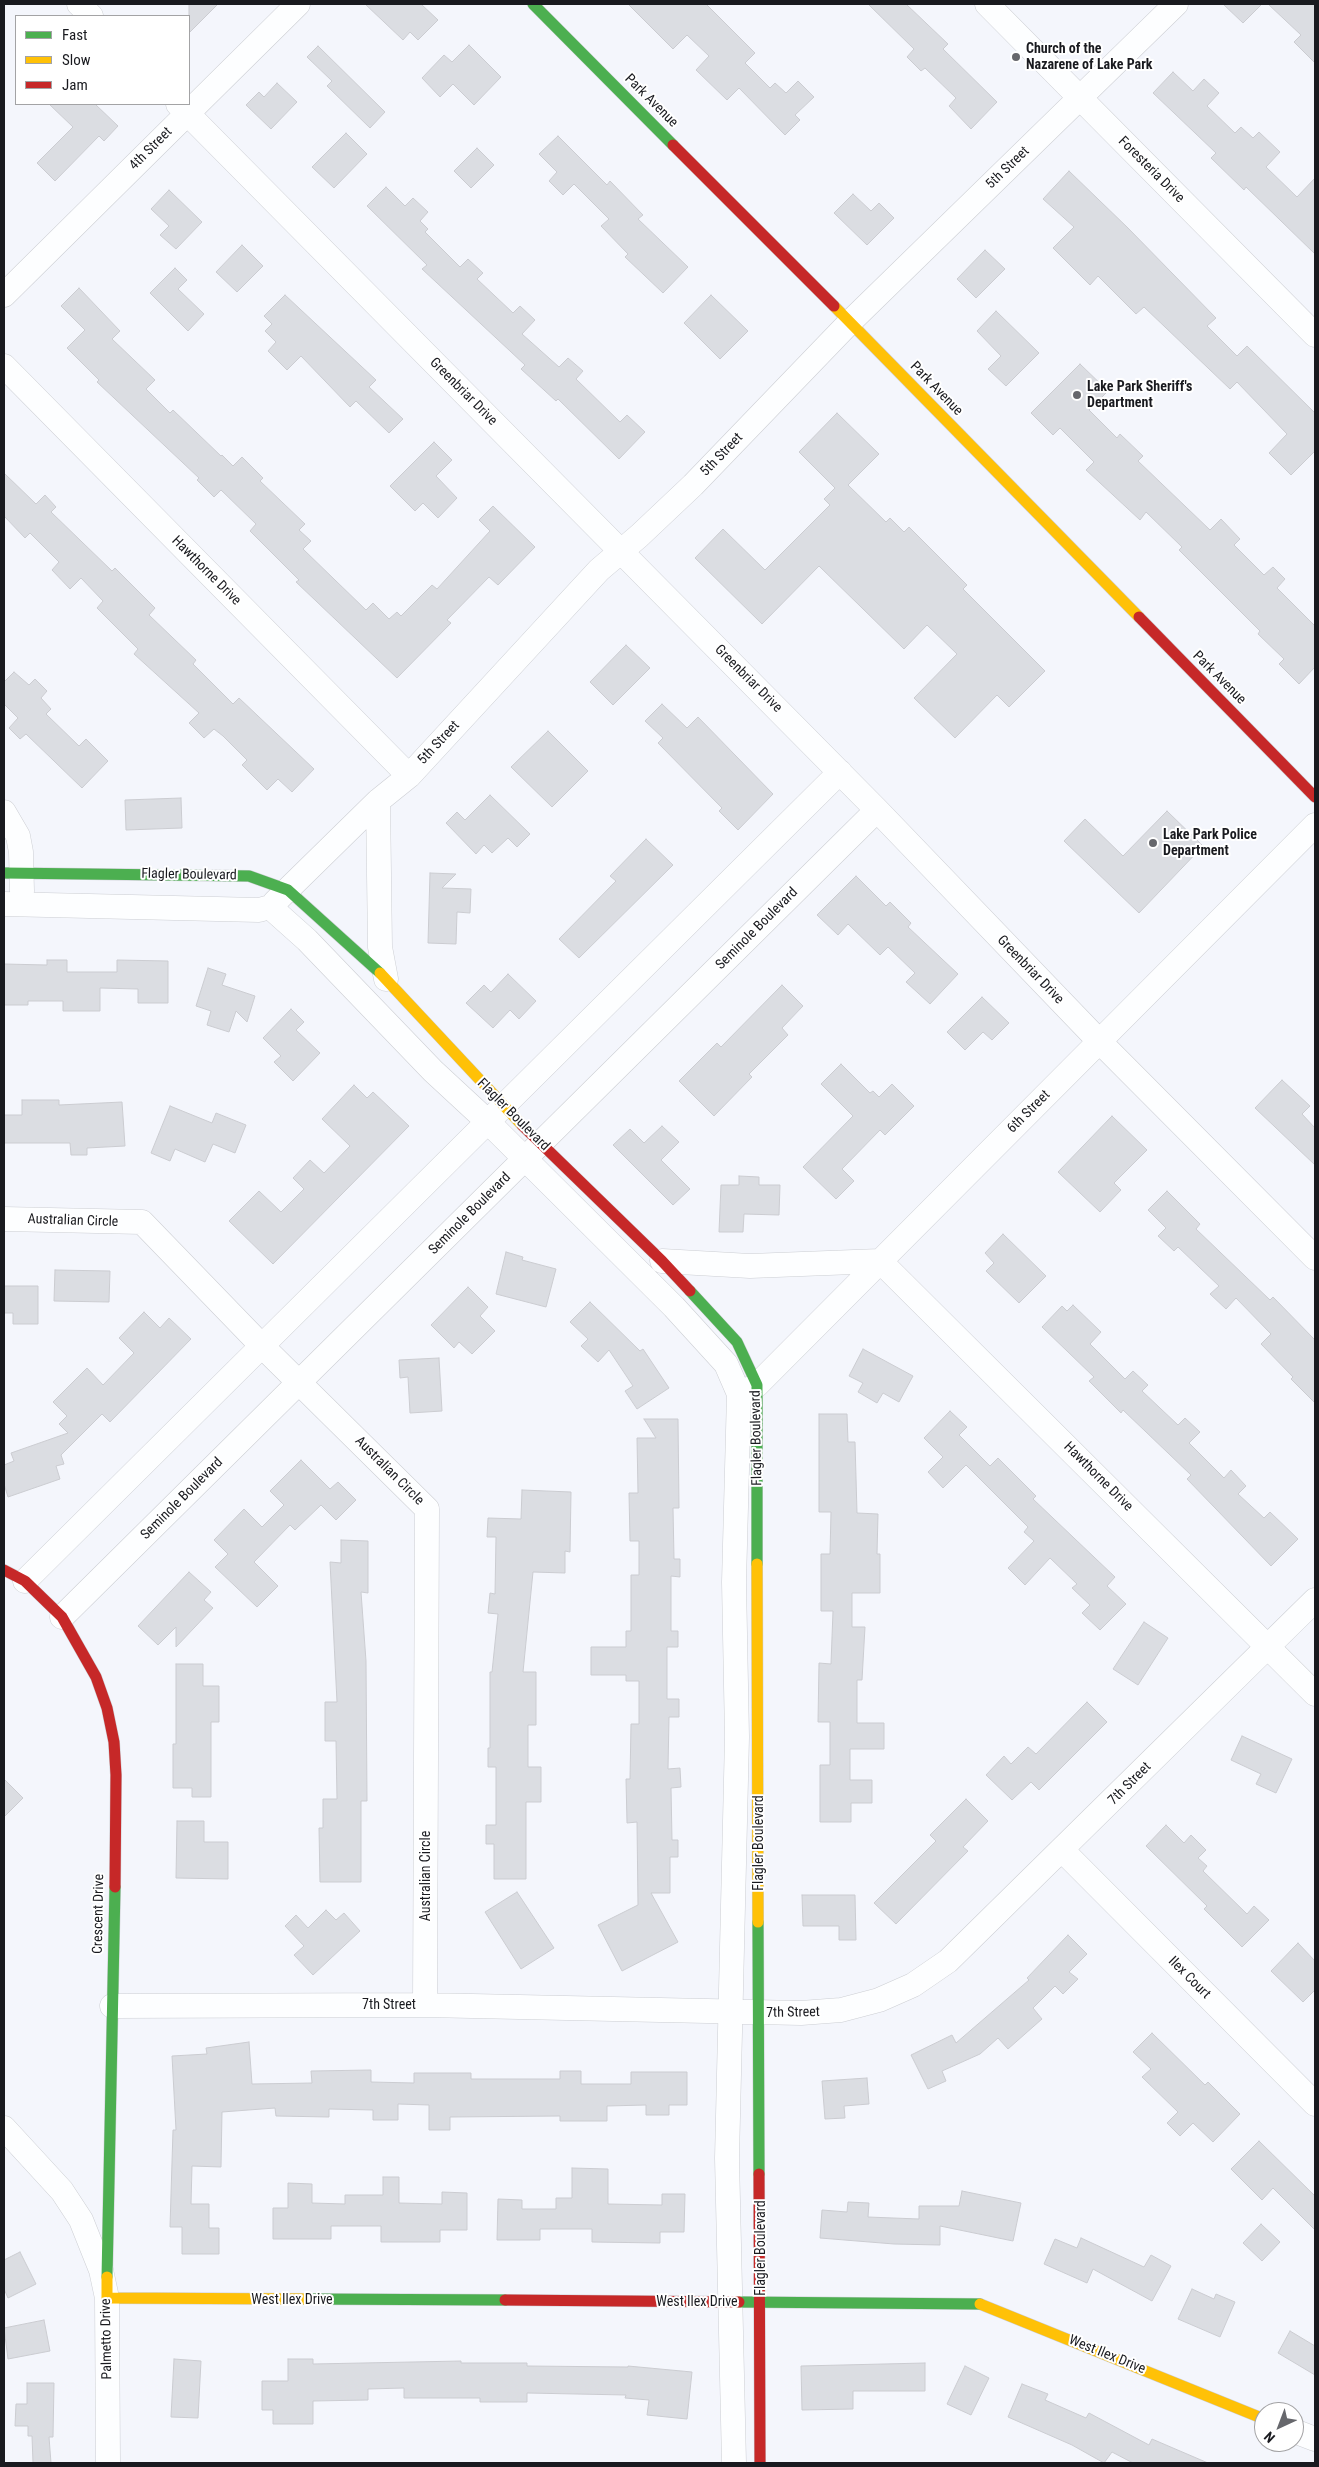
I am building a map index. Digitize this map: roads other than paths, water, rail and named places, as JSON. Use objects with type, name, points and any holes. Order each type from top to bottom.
[{"type":"street","points":[[79,4],[90,15]]},
{"type":"street","name":"4th Street","points":[[190,103],[298,4]]},
{"type":"street","name":"Park Avenue","points":[[533,4],[850,322],[1315,797]]},
{"type":"street","name":"Foresteria Drive","points":[[987,4],[1315,335]]},
{"type":"street","name":"5th Street","points":[[270,906],[378,800],[409,776],[599,570],[621,552],[693,484],[850,322],[1176,4]]},
{"type":"street","name":"4th Street","points":[[4,295],[183,109]]},
{"type":"street","name":"Greenbriar Drive","points":[[183,109],[840,772],[1100,1042],[1315,1258]]},
{"type":"street","name":"Hawthorne Drive","points":[[4,366],[409,776]]},
{"type":"street","points":[[26,1581],[840,772]]},
{"type":"street","points":[[378,800],[380,947],[386,978]]},
{"type":"street","name":"Seminole Boulevard","points":[[62,1617],[877,810]]},
{"type":"street","points":[[4,812],[18,836],[13,873],[13,904],[260,910],[270,906]]},
{"type":"street","name":"6th Street","points":[[748,1389],[880,1261],[1315,825]]},
{"type":"street","name":"Flagler Boulevard","points":[[13,873],[249,876],[288,890],[386,978],[495,1114],[533,1152],[748,1389],[734,1582],[737,1737],[732,1899],[732,2012],[727,2158],[734,2463]]},
{"type":"street","name":"Flagler Boulevard","points":[[270,906],[307,940],[433,1071],[495,1114]]},
{"type":"street","name":"Flagler Boulevard","points":[[533,1152],[662,1261],[737,1342],[748,1389],[760,2013],[760,2463]]},
{"type":"street","name":"Australian Circle","points":[[4,1219],[142,1222],[261,1346],[300,1382],[427,1509],[425,2005]]},
{"type":"street","points":[[662,1261],[750,1266],[880,1261]]},
{"type":"street","name":"Hawthorne Drive","points":[[880,1261],[1315,1694]]},
{"type":"street","name":"Crescent Drive","points":[[4,1570],[26,1581],[62,1617],[96,1677],[108,1708],[114,1742],[116,1791],[107,2298]]},
{"type":"street","name":"7th Street","points":[[112,2006],[425,2005],[822,2013],[879,2000],[913,1985],[948,1961],[1063,1851],[1315,1600]]},
{"type":"street","name":"Ilex Court","points":[[1063,1851],[1315,2104]]},
{"type":"street","name":"Palmetto Drive","points":[[4,2128],[50,2178],[81,2220],[101,2270],[107,2298],[108,2463]]},
{"type":"street","name":"West Ilex Drive","points":[[107,2298],[978,2303],[1254,2415]]},
{"type":"place","name":"Church of the Nazarene of Lake Park","points":[[1016,57]]},
{"type":"place","name":"Lake Park Sheriff's Department","points":[[1077,395]]},
{"type":"place","name":"Lake Park Police Department","points":[[1153,843]]}]
